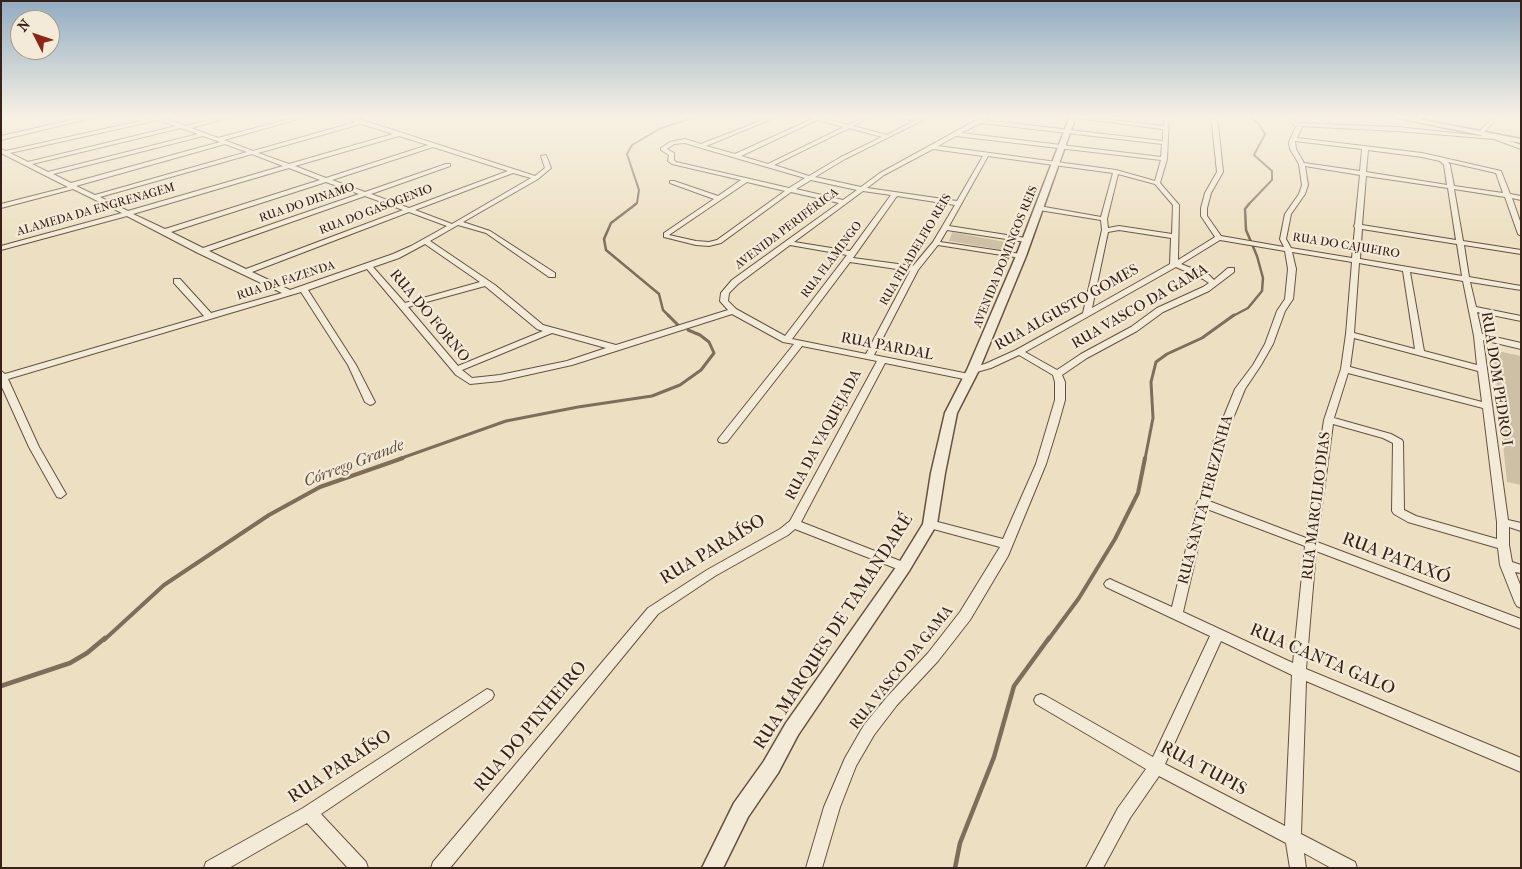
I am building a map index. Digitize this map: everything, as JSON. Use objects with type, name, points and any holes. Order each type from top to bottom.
[{"type":"street","points":[[12,157],[289,293]]},
{"type":"street","points":[[26,164],[59,157]]},
{"type":"street","points":[[48,174],[116,157]]},
{"type":"street","points":[[1,206],[172,157]]},
{"type":"street","points":[[95,197],[237,157]]},
{"type":"street","points":[[260,157],[408,210],[455,225],[488,232],[552,275]]},
{"type":"street","name":"ALAMEDA DA ENGRENAGEM","points":[[1,248],[129,213],[319,157]]},
{"type":"street","points":[[164,232],[397,157]]},
{"type":"street","points":[[471,157],[536,178],[548,168],[544,157]]},
{"type":"street","points":[[672,157],[671,161],[674,163],[843,202]]},
{"type":"street","points":[[738,157],[810,178],[862,189],[957,203]]},
{"type":"street","points":[[768,166],[787,157]]},
{"type":"street","points":[[746,180],[666,234],[666,236],[696,243],[709,244],[719,242],[790,190],[849,157]]},
{"type":"street","name":"AVENIDA PERIFÉRICA","points":[[733,311],[724,301],[725,293],[735,282],[882,174],[915,157]]},
{"type":"street","name":"RUA FILADELFIO REIS","points":[[869,357],[915,269],[936,243],[985,157]]},
{"type":"street","points":[[998,157],[1116,172],[1157,183],[1176,205],[1174,264]]},
{"type":"street","name":"AVENIDA DOMINGOS REIS","points":[[971,374],[1021,256],[1059,157]]},
{"type":"street","points":[[1143,157],[1164,159],[1157,183]]},
{"type":"street","points":[[1174,264],[1219,238],[1204,216],[1208,193],[1220,172],[1218,157]]},
{"type":"street","name":"RUA SANTA TEREZINHA","points":[[1176,615],[1203,503],[1207,495],[1218,443],[1240,389],[1269,344],[1281,311],[1289,298],[1292,269],[1288,248],[1283,239],[1288,214],[1304,189],[1302,164],[1298,157]]},
{"type":"street","name":"RUA MARCILIO DIAS","points":[[1298,868],[1293,839],[1299,672],[1311,545],[1329,420],[1345,369],[1350,334],[1357,226],[1365,157]]},
{"type":"street","points":[[1425,157],[1499,172],[1521,234]]},
{"type":"street","name":"RUA DOM PEDRO I","points":[[1442,159],[1447,165],[1478,336],[1503,522],[1503,545],[1506,565],[1521,604]]},
{"type":"street","points":[[1302,164],[1521,198]]},
{"type":"street","name":"RUA DO DINAMO","points":[[201,251],[448,165]]},
{"type":"street","name":"RUA DO GASOGENIO","points":[[245,272],[515,170]]},
{"type":"street","points":[[1087,314],[1105,230],[1104,219],[1116,172]]},
{"type":"street","name":"RUA DA FAZENDA","points":[[2,377],[303,289],[369,266],[414,248],[536,178]]},
{"type":"street","points":[[672,182],[718,198]]},
{"type":"street","name":"RUA FLAMINGO","points":[[786,340],[851,256],[895,194]]},
{"type":"street","points":[[1039,208],[1104,219]]},
{"type":"street","points":[[1357,226],[1521,252]]},
{"type":"street","points":[[944,227],[1026,240]]},
{"type":"street","points":[[1105,230],[1119,228],[1175,237]]},
{"type":"street","name":"RUA DO CAJUEIRO","points":[[1219,238],[1521,288]]},
{"type":"street","points":[[425,241],[486,283],[540,326],[616,348],[733,311]]},
{"type":"street","points":[[789,243],[915,269]]},
{"type":"street","points":[[936,243],[1021,256]]},
{"type":"street","points":[[1174,264],[1200,273],[1213,283]]},
{"type":"street","name":"RUA ALGUSTO GOMES","points":[[971,374],[1019,352],[1174,264]]},
{"type":"street","name":"RUA DO FORNO","points":[[369,266],[464,378],[470,380],[500,378],[569,364],[616,348]]},
{"type":"street","points":[[1406,268],[1420,352]]},
{"type":"street","name":"RUA VASCO DA GAMA","points":[[814,868],[832,807],[850,763],[869,730],[892,701],[934,658],[965,616],[992,573],[1041,464],[1060,400],[1060,382],[1057,374],[1069,364],[1134,329],[1160,310],[1191,297],[1231,270]]},
{"type":"street","points":[[177,281],[210,317]]},
{"type":"street","points":[[404,306],[486,283]]},
{"type":"street","points":[[303,289],[352,366],[370,402]]},
{"type":"street","points":[[1472,309],[1521,319]]},
{"type":"street","name":"RUA PARDAL","points":[[733,311],[786,340],[882,360],[971,374]]},
{"type":"street","points":[[457,369],[552,330]]},
{"type":"street","points":[[1350,334],[1482,369]]},
{"type":"street","points":[[1478,336],[1521,346]]},
{"type":"street","points":[[723,440],[800,343]]},
{"type":"street","points":[[1019,352],[1057,374]]},
{"type":"street","name":"RUA DA VAQUEJADA","points":[[794,524],[882,360]]},
{"type":"street","points":[[1345,369],[1488,406]]},
{"type":"street","name":"RUA MARQUES DE TAMANDARÉ","points":[[712,868],[742,810],[771,767],[792,729],[904,567],[930,524],[938,473],[951,414],[971,374]]},
{"type":"street","points":[[2,377],[10,389],[14,404],[34,448],[61,494]]},
{"type":"street","points":[[1329,420],[1387,436],[1398,442],[1398,511],[1401,514],[1412,519],[1503,545]]},
{"type":"street","name":"RUA PATAXÓ","points":[[1203,503],[1521,624]]},
{"type":"street","points":[[1503,522],[1521,527]]},
{"type":"street","points":[[794,524],[904,567]]},
{"type":"street","name":"RUA PARAÍSO","points":[[653,611],[711,573],[794,524]]},
{"type":"street","points":[[930,524],[1005,544]]},
{"type":"street","points":[[1506,565],[1521,569]]},
{"type":"street","name":"RUA CANTA GALO","points":[[1110,584],[1299,672],[1521,765]]},
{"type":"street","name":"RUA DO PINHEIRO","points":[[439,868],[653,611]]},
{"type":"street","points":[[1094,868],[1124,813],[1156,767],[1217,635]]},
{"type":"street","name":"RUA PARAÍSO","points":[[212,868],[309,813],[487,695]]},
{"type":"street","name":"RUA TUPIS","points":[[1042,700],[1156,767],[1348,868]]},
{"type":"street","points":[[309,813],[360,868]]},
{"type":"shaded area","points":[[952,232],[1010,243],[1008,251],[949,241]]},
{"type":"shaded area","points":[[1493,350],[1521,356],[1521,485],[1507,482]]},
{"type":"waterway","name":"Córrego Grande","points":[[628,157],[639,190],[637,203],[634,205]]},
{"type":"waterway","points":[[1248,205],[1272,180],[1272,171],[1256,157]]},
{"type":"waterway","name":"Córrego Grande","points":[[636,204],[611,223],[604,239],[606,250],[659,294],[663,310],[678,325]]},
{"type":"waterway","points":[[1232,317],[1248,308],[1262,291],[1263,278],[1257,256],[1246,230],[1245,209],[1249,204]]},
{"type":"waterway","points":[[1145,459],[1153,418],[1151,382],[1156,362],[1167,354],[1202,338],[1232,317]]},
{"type":"waterway","name":"Córrego Grande","points":[[399,459],[506,421],[578,407],[652,396],[680,385],[701,370],[714,353],[709,342],[700,335],[688,330]]},
{"type":"waterway","name":"Córrego Grande","points":[[104,640],[164,585],[269,515],[320,487],[403,458]]},
{"type":"waterway","points":[[1048,640],[1079,598],[1115,539],[1138,493],[1145,458]]},
{"type":"waterway","name":"Córrego Grande","points":[[1,686],[70,663],[87,653],[105,638]]},
{"type":"waterway","points":[[955,868],[960,843],[994,757],[1014,686],[1049,638]]}]
